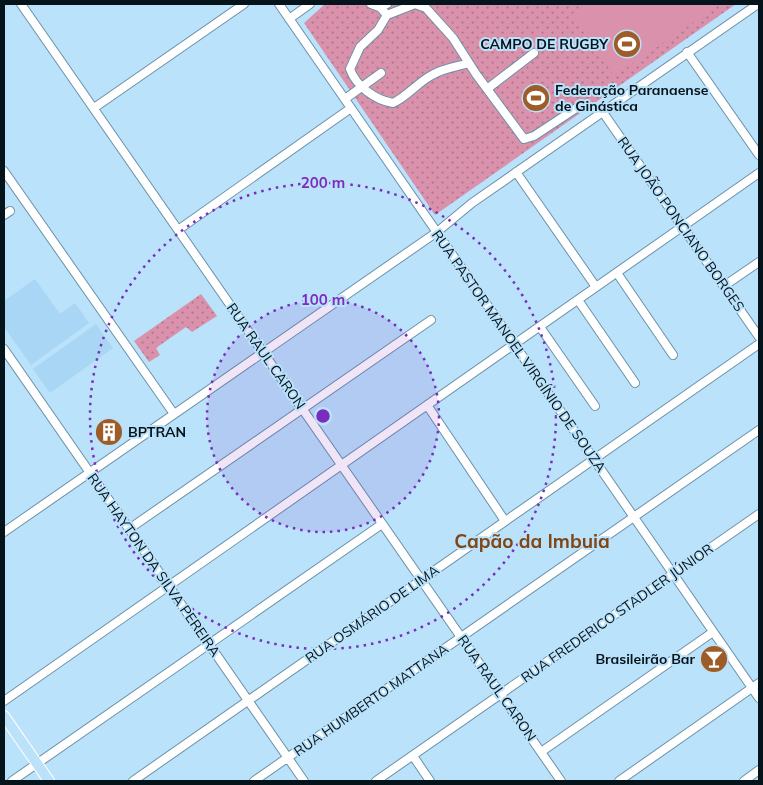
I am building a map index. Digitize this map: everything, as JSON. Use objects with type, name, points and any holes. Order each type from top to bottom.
[{"type":"main road","points":[[4,716],[49,781]]},
{"type":"street","name":"RUA RAUL CARON","points":[[21,4],[561,781]]},
{"type":"street","points":[[94,108],[244,4]]},
{"type":"street","name":"RUA PASTOR MANOEL VIRGÍNIO DE SOUZA","points":[[279,4],[759,698]]},
{"type":"street","points":[[289,18],[310,4]]},
{"type":"street","points":[[371,4],[383,5],[387,15]]},
{"type":"street","points":[[469,63],[448,67],[432,74],[406,96],[393,103],[372,95],[352,74],[350,68],[351,62],[364,42],[378,30],[387,15],[415,4],[424,6],[453,38],[486,89],[524,138],[534,136],[578,107]]},
{"type":"street","points":[[4,532],[437,232],[472,203],[758,4]]},
{"type":"street","points":[[687,52],[759,155]]},
{"type":"street","points":[[486,89],[534,53]]},
{"type":"street","points":[[345,99],[381,73]]},
{"type":"street","points":[[178,230],[351,108]]},
{"type":"street","name":"RUA JOÃO PONCIANO BORGES","points":[[602,111],[759,336]]},
{"type":"street","points":[[4,171],[174,414]]},
{"type":"street","points":[[516,172],[596,287]]},
{"type":"street","points":[[4,701],[759,174]]},
{"type":"street","points":[[724,286],[759,262]]},
{"type":"street","points":[[617,273],[673,355]]},
{"type":"street","points":[[578,300],[635,383]]},
{"type":"street","points":[[129,529],[431,320]]},
{"type":"street","points":[[540,327],[595,406]]},
{"type":"street","name":"RUA OSMÁRIO DE LIMA","points":[[133,781],[759,344]]},
{"type":"street","name":"RUA HAYTON DA SILVA PEREIRA","points":[[4,349],[304,781]]},
{"type":"street","points":[[427,405],[505,521]]},
{"type":"street","name":"RUA HUMBERTO MATTANA","points":[[254,781],[759,430]]},
{"type":"street","name":"RUA FREDERICO STADLER JÚNIOR","points":[[376,781],[673,574],[758,519]]},
{"type":"street","points":[[12,781],[382,524]]},
{"type":"street","points":[[541,752],[713,632]]},
{"type":"street","points":[[619,781],[759,683]]},
{"type":"street","points":[[412,756],[430,781]]},
{"type":"street","points":[[744,781],[759,770]]},
{"type":"shaded area","points":[[325,4],[367,4],[385,8],[393,4],[736,4],[435,215],[304,23]]},
{"type":"shaded area","name":"CAMPO DE RUGBY","points":[[585,4],[721,4],[614,76],[573,13]]},
{"type":"shaded area","points":[[35,279],[60,314],[75,303],[89,323],[31,365],[4,327],[4,301]]},
{"type":"shaded area","points":[[201,294],[217,316],[192,332],[186,327],[156,348],[160,355],[149,362],[134,341]]},
{"type":"shaded area","points":[[96,324],[113,348],[50,393],[33,369]]},
{"type":"place","name":"CAMPO DE RUGBY","points":[[627,44]]},
{"type":"place","name":"Federação Paranaense de Ginástica","points":[[536,98]]},
{"type":"place","name":"BPTRAN","points":[[109,432]]},
{"type":"place","name":"Brasileirão Bar","points":[[714,659]]},
{"type":"district","name":"Capão da Imbuia","points":[[532,541]]}]
